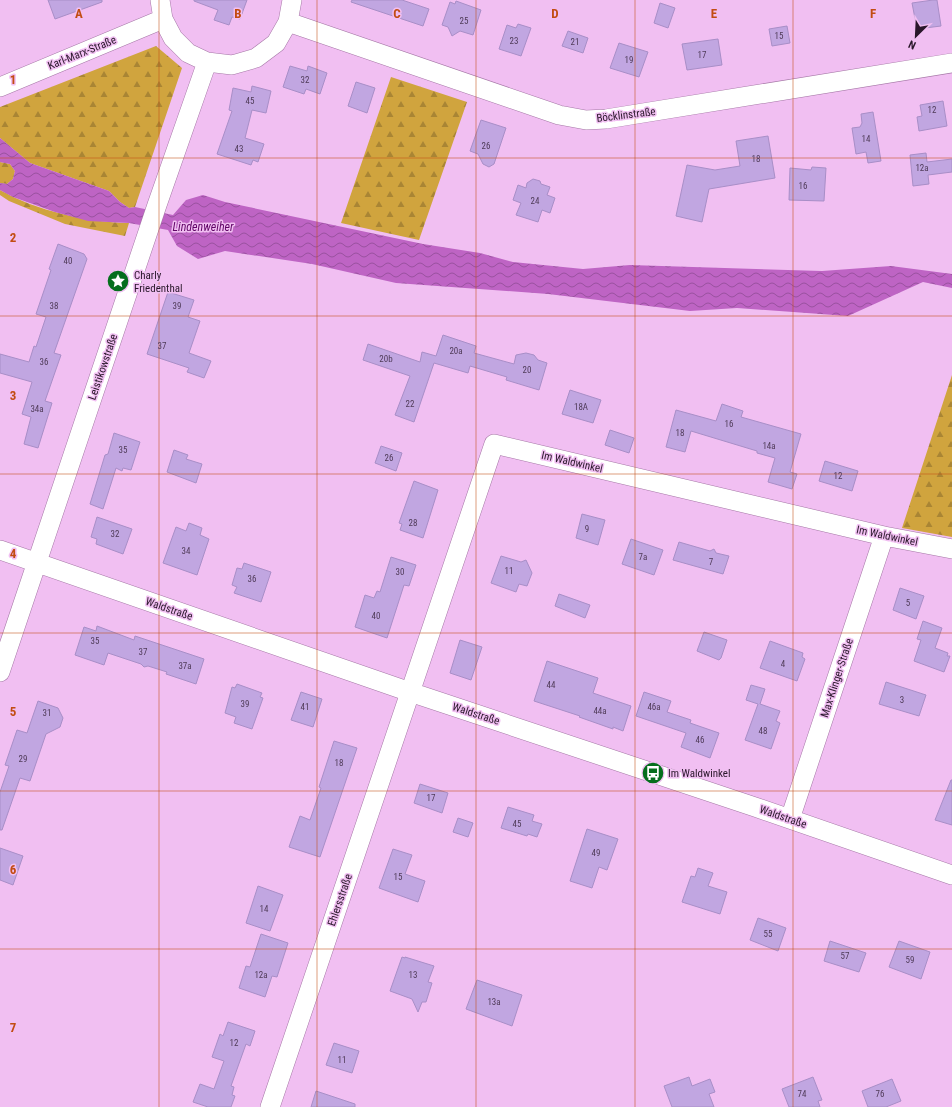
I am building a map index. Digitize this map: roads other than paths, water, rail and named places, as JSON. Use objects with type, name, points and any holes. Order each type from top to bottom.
[{"type":"street","points":[[160,0],[163,19],[173,38],[188,53],[207,62],[232,65],[256,58],[276,43],[288,22],[292,0]]},
{"type":"street","name":"Karl-Marx-Straße","points":[[0,87],[163,19]]},
{"type":"street","name":"Böcklinstraße","points":[[288,22],[559,115],[586,120],[606,119],[669,110],[952,63]]},
{"type":"street","name":"Leistikowstraße","points":[[0,672],[157,205],[207,62]]},
{"type":"street","name":"Im Waldwinkel","points":[[410,692],[494,444],[884,536],[952,548]]},
{"type":"street","name":"Max-Klinger-Straße","points":[[790,820],[884,536]]},
{"type":"street","name":"Waldstraße","points":[[0,550],[410,692],[952,875]]},
{"type":"street","name":"Ehlersstraße","points":[[270,1107],[410,692]]},
{"type":"water","name":"Lindenweiher","points":[[0,138],[30,163],[109,191],[120,202],[129,208],[135,207],[173,215],[186,200],[203,195],[225,202],[423,244],[480,253],[513,262],[583,269],[630,265],[822,271],[891,266],[952,274],[952,288],[923,282],[848,316],[737,308],[690,311],[548,294],[396,283],[312,264],[225,251],[198,259],[177,246],[168,230],[129,223],[88,221],[55,212],[13,197],[0,190],[0,183],[7,184],[13,179],[15,171],[10,164],[0,162]]},
{"type":"place","name":"Charly Friedenthal","points":[[118,281]]},
{"type":"place","name":"Im Waldwinkel","points":[[653,773]]}]
